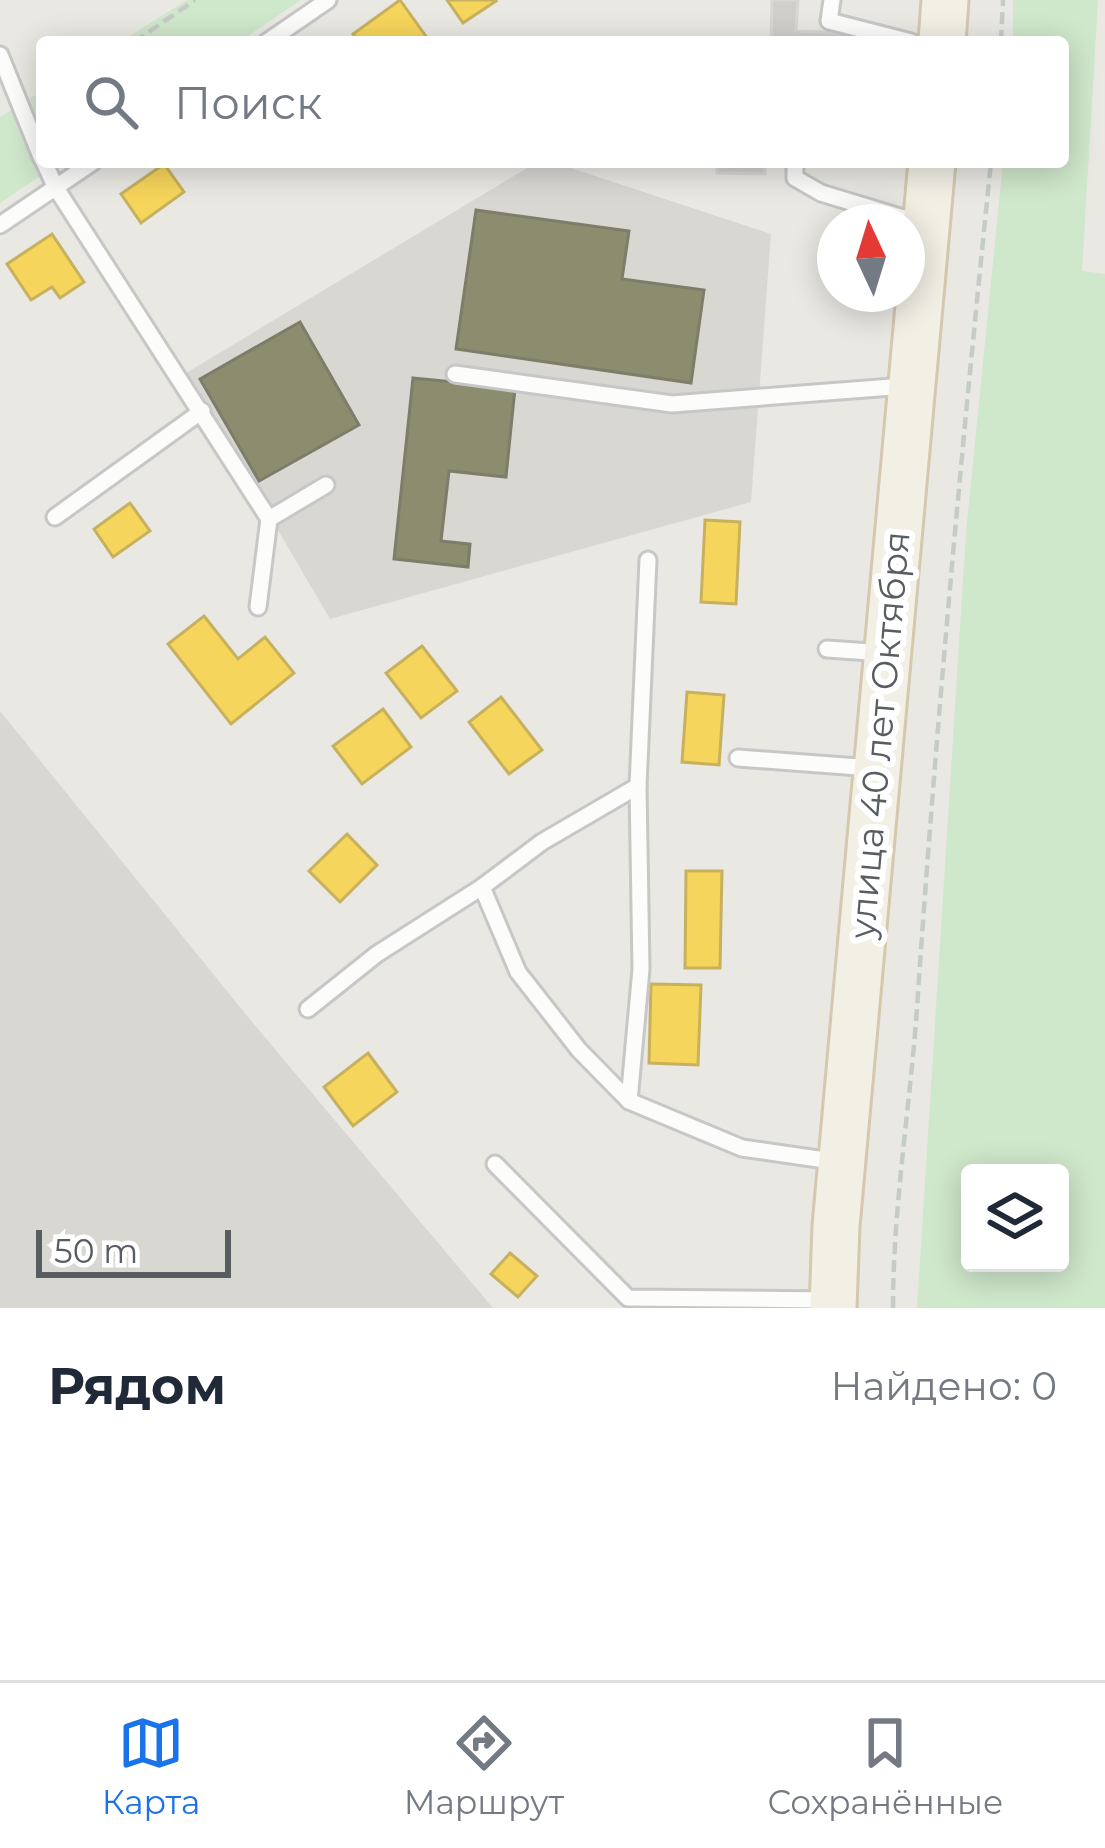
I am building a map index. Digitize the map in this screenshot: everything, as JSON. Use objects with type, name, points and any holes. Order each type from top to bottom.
[{"type":"main road","points":[[942,36],[945,0]]},
{"type":"main road","points":[[971,36],[974,0]]},
{"type":"main road","name":"улица 40 лет Октября","points":[[843,1305],[842,1162],[931,168]]},
{"type":"main road","name":"улица 40 лет Октября","points":[[843,1305],[866,1228],[960,168]]},
{"type":"lane","points":[[276,36],[328,0]]},
{"type":"lane","points":[[832,0],[830,21],[888,36]]},
{"type":"lane","points":[[0,56],[36,143]]},
{"type":"lane","points":[[47,168],[269,519],[258,607]]},
{"type":"lane","points":[[0,225],[84,168]]},
{"type":"lane","points":[[795,168],[795,178],[821,193],[926,225]]},
{"type":"lane","points":[[455,374],[672,404],[911,386]]},
{"type":"lane","points":[[55,517],[202,411]]},
{"type":"lane","points":[[269,519],[326,484]]},
{"type":"lane","points":[[629,1101],[641,969],[638,786],[648,560]]},
{"type":"lane","points":[[827,649],[886,653]]},
{"type":"lane","points":[[738,758],[876,769]]},
{"type":"lane","points":[[308,1009],[377,955],[542,842],[638,786]]},
{"type":"lane","points":[[482,887],[518,972],[579,1050],[629,1101],[742,1148],[842,1162]]},
{"type":"lane","points":[[495,1164],[628,1298],[843,1305]]},
{"type":"path","points":[[143,36],[195,0]]},
{"type":"path","points":[[1001,36],[1003,0]]},
{"type":"path","points":[[893,1308],[895,1233],[940,695],[990,168]]},
{"type":"shaded area","points":[[527,168],[571,168],[771,234],[751,502],[330,619],[186,373]]},
{"type":"shaded area","points":[[0,711],[248,1017],[493,1308],[0,1308]]},
{"type":"green space","points":[[187,0],[301,0],[248,36],[130,36]]},
{"type":"green space","points":[[1013,0],[1098,0],[1082,271],[1105,274],[1105,1308],[917,1308],[966,533],[1002,168],[1069,168],[1069,36],[1013,36]]},
{"type":"green space","points":[[36,95],[36,168],[52,168],[0,203],[0,117]]},
{"type":"building: Жильё","points":[[400,0],[426,36],[354,36]]},
{"type":"building: Жильё","points":[[447,0],[495,0],[496,1],[463,23]]},
{"type":"building: Жильё","points":[[158,168],[167,168],[184,192],[141,223],[121,194]]},
{"type":"building: Жильё","points":[[52,234],[84,282],[60,298],[52,287],[31,300],[7,264]]},
{"type":"building: Жильё","points":[[130,503],[150,531],[113,557],[94,529]]},
{"type":"building: Жильё","points":[[705,520],[740,522],[736,604],[701,602]]},
{"type":"building: Жильё","points":[[204,616],[238,659],[265,637],[294,673],[231,724],[168,644]]},
{"type":"building: Жильё","points":[[422,646],[457,691],[421,718],[386,673]]},
{"type":"building: Жильё","points":[[687,692],[724,695],[719,765],[682,762]]},
{"type":"building: Жильё","points":[[501,697],[542,750],[509,774],[469,722]]},
{"type":"building: Жильё","points":[[383,709],[411,747],[362,784],[333,746]]},
{"type":"building: Жильё","points":[[347,834],[377,865],[340,902],[309,871]]},
{"type":"building: Жильё","points":[[686,871],[722,871],[720,968],[685,968]]},
{"type":"building: Жильё","points":[[651,984],[701,985],[698,1065],[649,1063]]},
{"type":"building: Жильё","points":[[368,1053],[397,1092],[353,1126],[324,1087]]},
{"type":"building: Жильё","points":[[510,1253],[537,1276],[518,1297],[491,1274]]},
{"type":"building: Промзона","points":[[476,210],[629,231],[622,279],[704,290],[691,383],[456,349]]},
{"type":"building: Промзона","points":[[300,322],[359,425],[259,481],[200,379]]},
{"type":"building: Промзона","points":[[413,378],[515,388],[506,477],[449,471],[441,541],[470,544],[468,567],[394,559]]},
{"type":"building: Прочее","points":[[772,0],[798,0],[796,31],[850,33],[850,36],[771,36]]},
{"type":"building: Прочее","points":[[717,168],[765,168],[765,174],[717,173]]}]
